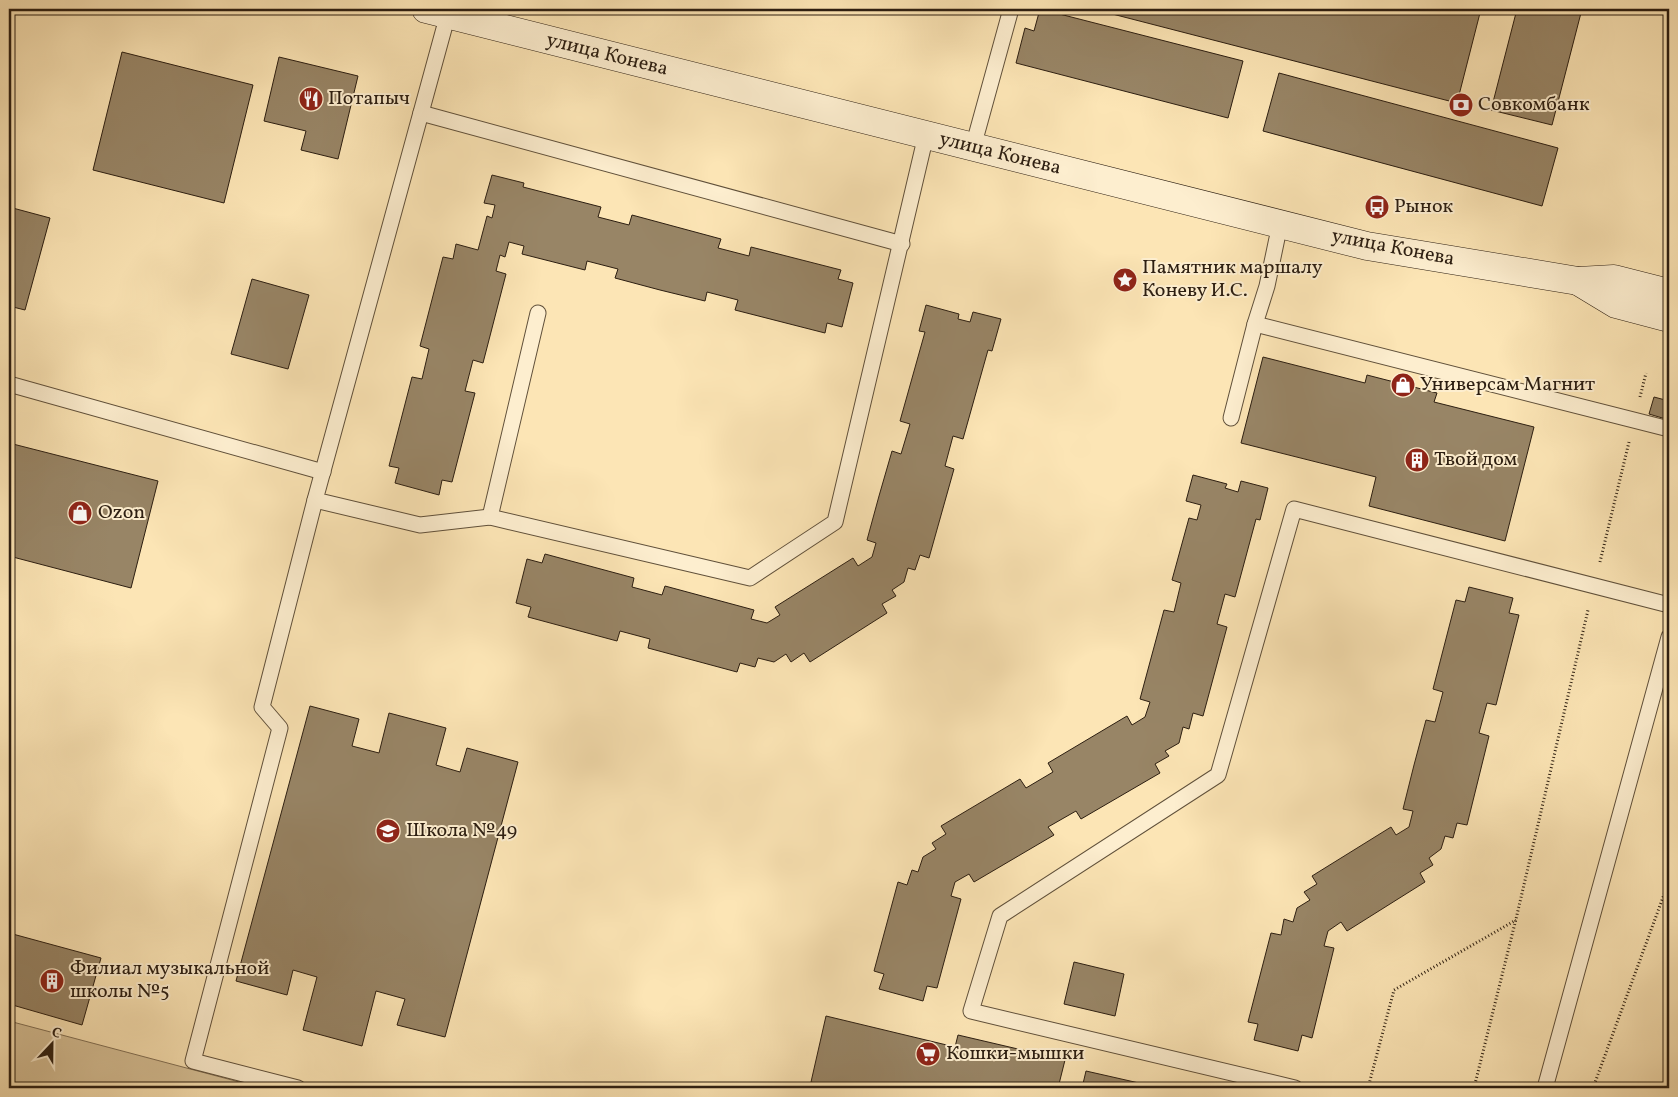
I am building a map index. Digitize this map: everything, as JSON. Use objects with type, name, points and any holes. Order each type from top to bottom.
[{"type":"street","name":"улица Конева","points":[[437,12],[1367,246],[1578,281],[1614,280],[1669,293]]},
{"type":"street","name":"улица Конева","points":[[1578,281],[1616,304],[1669,318]]},
{"type":"lane","points":[[973,147],[1011,9]]},
{"type":"lane","points":[[298,1088],[193,1061],[280,728],[262,707],[315,500],[421,112],[437,12]]},
{"type":"lane","points":[[421,112],[902,244]]},
{"type":"lane","points":[[315,500],[420,525],[490,517],[750,578],[835,522],[902,244],[926,135]]},
{"type":"lane","points":[[1231,418],[1255,324],[1267,286],[1280,224]]},
{"type":"lane","points":[[490,517],[538,313]]},
{"type":"lane","points":[[1255,324],[1669,429]]},
{"type":"lane","points":[[9,384],[323,472]]},
{"type":"lane","points":[[1295,1088],[971,1011],[1000,916],[1218,775],[1294,508],[1669,605]]},
{"type":"lane","points":[[1545,1088],[1669,637]]},
{"type":"path","points":[[1474,1088],[1646,373]]},
{"type":"path","points":[[1593,1088],[1657,919],[1669,881]]},
{"type":"path","points":[[1368,1088],[1394,990],[1516,919]]},
{"type":"shaded area","points":[[9,1021],[262,1088],[9,1088]]},
{"type":"building","points":[[1040,9],[1243,61],[1228,118],[1016,63],[1025,28],[1034,31]]},
{"type":"building","points":[[1093,9],[1481,9],[1457,103]]},
{"type":"building","points":[[1517,9],[1582,9],[1552,125],[1491,110]]},
{"type":"building","points":[[122,52],[253,85],[224,203],[93,170]]},
{"type":"building","name":"Потапыч","points":[[279,57],[358,76],[338,159],[301,150],[306,131],[264,121]]},
{"type":"building","points":[[1279,73],[1558,148],[1542,206],[1263,131]]},
{"type":"building","points":[[492,175],[524,183],[523,187],[601,207],[598,217],[629,225],[632,215],[721,239],[718,248],[749,256],[751,247],[841,270],[838,279],[853,283],[842,327],[827,323],[825,333],[735,310],[738,300],[707,292],[705,301],[615,278],[618,269],[587,261],[585,270],[522,254],[524,246],[509,242],[505,257],[500,255],[496,271],[506,274],[483,363],[473,360],[465,391],[475,393],[452,482],[442,480],[439,495],[395,483],[399,468],[389,466],[412,377],[422,379],[429,349],[420,346],[443,257],[453,259],[456,244],[478,250],[487,216],[492,218],[495,205],[484,203]]},
{"type":"building","points":[[9,207],[50,218],[25,310],[9,306]]},
{"type":"building","points":[[252,279],[309,295],[288,369],[231,354]]},
{"type":"building","points":[[926,305],[959,314],[958,319],[970,322],[973,312],[1001,319],[992,351],[988,350],[963,439],[953,436],[945,466],[954,469],[929,558],[920,555],[915,570],[908,568],[904,582],[892,590],[896,596],[882,604],[887,613],[810,662],[804,653],[791,662],[786,654],[774,662],[758,658],[755,667],[740,663],[737,672],[648,648],[650,639],[620,631],[617,641],[528,617],[531,607],[516,603],[527,559],[542,563],[545,554],[634,578],[632,587],[662,595],[665,586],[754,610],[751,619],[767,623],[780,615],[775,607],[853,558],[858,566],[872,557],[876,543],[867,540],[879,496],[892,451],[901,454],[910,424],[900,421],[925,332],[919,331]]},
{"type":"building","name":"Твой дом","points":[[1263,357],[1365,383],[1367,375],[1437,393],[1434,402],[1534,427],[1505,541],[1369,506],[1376,477],[1241,443]]},
{"type":"building","points":[[1654,397],[1669,401],[1669,420],[1649,414]]},
{"type":"building","points":[[9,443],[158,481],[131,588],[9,556]]},
{"type":"building","points":[[1193,475],[1227,484],[1225,488],[1238,492],[1241,481],[1268,488],[1260,520],[1256,519],[1235,597],[1225,594],[1217,624],[1227,627],[1203,716],[1193,713],[1189,729],[1183,727],[1179,743],[1165,751],[1169,756],[1155,764],[1160,773],[1081,819],[1076,811],[1048,827],[1054,835],[974,882],[969,874],[955,882],[951,896],[961,899],[937,988],[927,986],[923,1001],[879,989],[884,974],[874,971],[898,882],[907,885],[912,870],[918,872],[923,857],[936,849],[932,843],[946,834],[941,826],[1020,779],[1026,788],[1053,772],[1048,763],[1127,716],[1132,725],[1145,717],[1150,702],[1140,699],[1164,610],[1174,612],[1181,583],[1172,580],[1189,518],[1197,520],[1201,505],[1186,501]]},
{"type":"building","points":[[1469,587],[1513,598],[1509,613],[1519,615],[1496,705],[1487,703],[1479,733],[1489,736],[1467,825],[1457,823],[1453,838],[1445,836],[1441,849],[1429,858],[1433,865],[1420,873],[1425,882],[1347,931],[1341,922],[1328,931],[1324,946],[1334,948],[1312,1038],[1302,1035],[1298,1051],[1254,1040],[1258,1024],[1248,1022],[1271,933],[1281,935],[1284,919],[1293,922],[1297,908],[1310,900],[1304,892],[1317,884],[1312,876],[1391,827],[1396,835],[1409,827],[1413,811],[1403,809],[1414,765],[1426,720],[1435,722],[1443,692],[1433,689],[1456,600],[1465,602]]},
{"type":"building","name":"Школа №49","points":[[310,706],[359,719],[352,746],[379,753],[389,713],[446,728],[436,765],[460,772],[467,748],[518,762],[445,1037],[397,1025],[405,999],[376,991],[362,1046],[303,1030],[317,977],[293,970],[287,995],[236,981]]},
{"type":"building","name":"Филиал музыкальной школы №5","points":[[9,933],[101,958],[82,1025],[9,1004]]},
{"type":"building","points":[[1074,962],[1124,974],[1115,1016],[1064,1004]]},
{"type":"building","name":"Кошки-мышки","points":[[826,1016],[955,1047],[958,1035],[1065,1060],[1058,1088],[835,1088],[811,1082]]},
{"type":"building","points":[[1086,1071],[1161,1088],[1082,1088]]},
{"type":"place","name":"Потапыч","points":[[311,99]]},
{"type":"place","name":"Совкомбанк","points":[[1461,105]]},
{"type":"place","name":"Рынок","points":[[1377,207]]},
{"type":"place","name":"Памятник маршалу Коневу И.С.","points":[[1125,280]]},
{"type":"place","name":"Универсам Магнит","points":[[1403,385]]},
{"type":"place","name":"Твой дом","points":[[1417,460]]},
{"type":"place","name":"Ozon","points":[[80,513]]},
{"type":"place","name":"Школа №49","points":[[388,831]]},
{"type":"place","name":"Филиал музыкальной школы №5","points":[[52,981]]},
{"type":"place","name":"Кошки-мышки","points":[[928,1054]]}]
